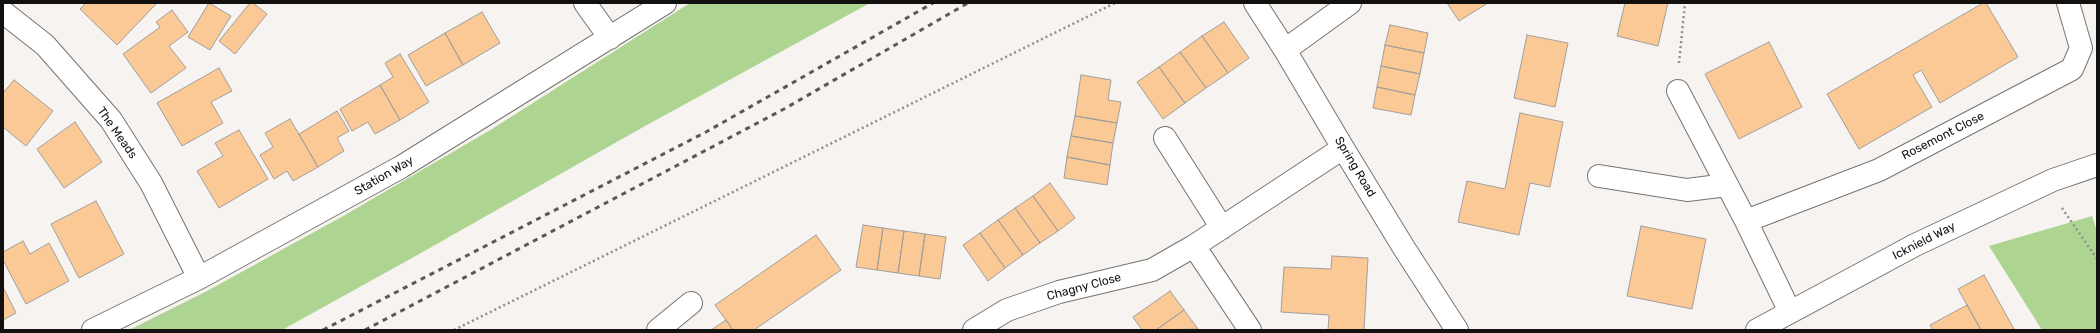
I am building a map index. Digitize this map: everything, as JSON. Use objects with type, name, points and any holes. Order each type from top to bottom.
[{"type":"street","points":[[585,3],[610,38]]},
{"type":"street","name":"Station Way","points":[[93,330],[200,278],[401,167],[665,3]]},
{"type":"street","name":"Spring Road","points":[[1255,3],[1285,50],[1343,148],[1457,330]]},
{"type":"street","points":[[1285,50],[1350,3]]},
{"type":"street","name":"Rosemont Close","points":[[1746,221],[1879,170],[2072,69],[2081,48],[2068,3]]},
{"type":"street","name":"The Meads","points":[[3,12],[44,46],[111,120],[151,182],[200,278]]},
{"type":"street","points":[[1678,91],[1746,221],[1790,312]]},
{"type":"street","points":[[1165,138],[1222,228]]},
{"type":"street","name":"Chagny Close","points":[[974,330],[1007,310],[1059,292],[1152,270],[1194,246],[1343,148]]},
{"type":"street","name":"Icknield Way","points":[[1757,330],[1914,246],[2053,180],[2097,165]]},
{"type":"street","points":[[1599,176],[1687,190],[1727,185]]},
{"type":"street","points":[[1194,246],[1250,330]]},
{"type":"street","points":[[658,330],[691,303]]},
{"type":"path","points":[[454,330],[1115,3]]},
{"type":"path","points":[[1678,91],[1680,50],[1685,3]]},
{"type":"path","points":[[2053,180],[2064,212],[2097,259]]},
{"type":"green space","points":[[690,3],[870,3],[645,126],[282,330],[129,330],[207,291],[345,215],[492,129]]},
{"type":"green space","points":[[2092,216],[2097,231],[2097,330],[2042,330],[1989,246]]},
{"type":"building","points":[[86,3],[157,3],[117,45],[80,9]]},
{"type":"building","points":[[209,3],[231,16],[210,50],[188,37]]},
{"type":"building","points":[[250,3],[253,3],[267,14],[235,54],[219,41]]},
{"type":"building","points":[[1447,3],[1488,3],[1459,21]]},
{"type":"building","points":[[1625,3],[1668,3],[1658,46],[1617,36]]},
{"type":"building","points":[[1983,3],[1986,3],[2018,57],[1940,103],[1921,70],[1913,75],[1932,107],[1859,149],[1827,94]]},
{"type":"building","points":[[172,10],[188,32],[169,46],[186,68],[151,93],[123,54],[160,27],[156,22]]},
{"type":"building","points":[[482,12],[500,43],[463,65],[445,33]]},
{"type":"building","points":[[1224,22],[1249,58],[1228,73],[1202,36]]},
{"type":"building","points":[[1390,25],[1428,33],[1424,53],[1385,45]]},
{"type":"building","points":[[445,33],[463,65],[426,86],[408,55]]},
{"type":"building","points":[[1527,35],[1568,43],[1555,107],[1514,98]]},
{"type":"building","points":[[1202,36],[1228,73],[1206,88],[1180,52]]},
{"type":"building","points":[[1769,42],[1802,107],[1739,139],[1705,74]]},
{"type":"building","points":[[1385,45],[1424,53],[1420,74],[1381,66]]},
{"type":"building","points":[[1180,52],[1206,88],[1185,103],[1159,67]]},
{"type":"building","points":[[400,54],[429,102],[400,120],[380,85],[393,77],[385,63]]},
{"type":"building","points":[[1381,66],[1420,74],[1415,95],[1377,87]]},
{"type":"building","points":[[1159,67],[1185,103],[1163,119],[1137,82]]},
{"type":"building","points":[[219,68],[232,91],[211,102],[223,123],[182,146],[157,103]]},
{"type":"building","points":[[1081,75],[1111,80],[1108,100],[1121,102],[1117,123],[1075,116]]},
{"type":"building","points":[[14,80],[53,111],[26,146],[3,127],[3,93]]},
{"type":"building","points":[[380,85],[400,120],[375,134],[368,122],[352,131],[340,109]]},
{"type":"building","points":[[1377,87],[1415,95],[1411,115],[1373,108]]},
{"type":"building","points":[[337,111],[349,131],[337,138],[344,151],[318,167],[299,134]]},
{"type":"building","points":[[1520,113],[1563,122],[1550,187],[1530,183],[1519,235],[1458,222],[1467,181],[1505,189]]},
{"type":"building","points":[[1075,116],[1117,123],[1113,143],[1071,136]]},
{"type":"building","points":[[290,119],[318,167],[293,181],[287,171],[274,179],[260,155],[273,147],[265,133]]},
{"type":"building","points":[[75,122],[102,162],[64,188],[37,149]]},
{"type":"building","points":[[239,130],[268,179],[219,208],[197,171],[223,156],[215,143]]},
{"type":"building","points":[[1071,136],[1113,143],[1110,165],[1067,157]]},
{"type":"building","points":[[1067,157],[1110,165],[1107,185],[1064,178]]},
{"type":"building","points":[[1050,183],[1075,218],[1058,231],[1033,196]]},
{"type":"building","points":[[1033,196],[1058,231],[1040,243],[1015,208]]},
{"type":"building","points":[[96,201],[124,254],[79,278],[51,224]]},
{"type":"building","points":[[1015,208],[1040,243],[1023,255],[998,220]]},
{"type":"building","points":[[998,220],[1023,255],[1005,268],[980,233]]},
{"type":"building","points":[[863,225],[883,228],[877,270],[856,267]]},
{"type":"building","points":[[1641,226],[1706,239],[1692,309],[1627,296]]},
{"type":"building","points":[[883,228],[904,231],[898,273],[877,270]]},
{"type":"building","points":[[904,231],[925,234],[919,276],[898,273]]},
{"type":"building","points":[[980,233],[1005,268],[988,281],[963,245]]},
{"type":"building","points":[[925,234],[946,237],[940,279],[919,276]]},
{"type":"building","points":[[816,235],[841,270],[754,330],[733,330],[715,305]]},
{"type":"building","points":[[23,241],[30,254],[49,243],[69,281],[26,304],[3,260],[3,252]]},
{"type":"building","points":[[1332,256],[1368,258],[1364,330],[1328,330],[1329,315],[1281,312],[1284,267],[1331,269]]},
{"type":"building","points":[[1984,275],[2014,329],[1981,330],[1958,289]]},
{"type":"building","points":[[3,287],[16,313],[3,320]]},
{"type":"building","points":[[1170,291],[1184,310],[1156,330],[1142,330],[1133,317]]},
{"type":"building","points":[[1967,305],[1981,330],[1933,330],[1930,325]]},
{"type":"building","points":[[1184,310],[1198,329],[1156,330]]},
{"type":"building","points":[[726,320],[733,330],[711,330]]},
{"type":"railway","points":[[323,330],[706,132],[933,3]]},
{"type":"railway","points":[[365,330],[784,109],[968,3]]}]
